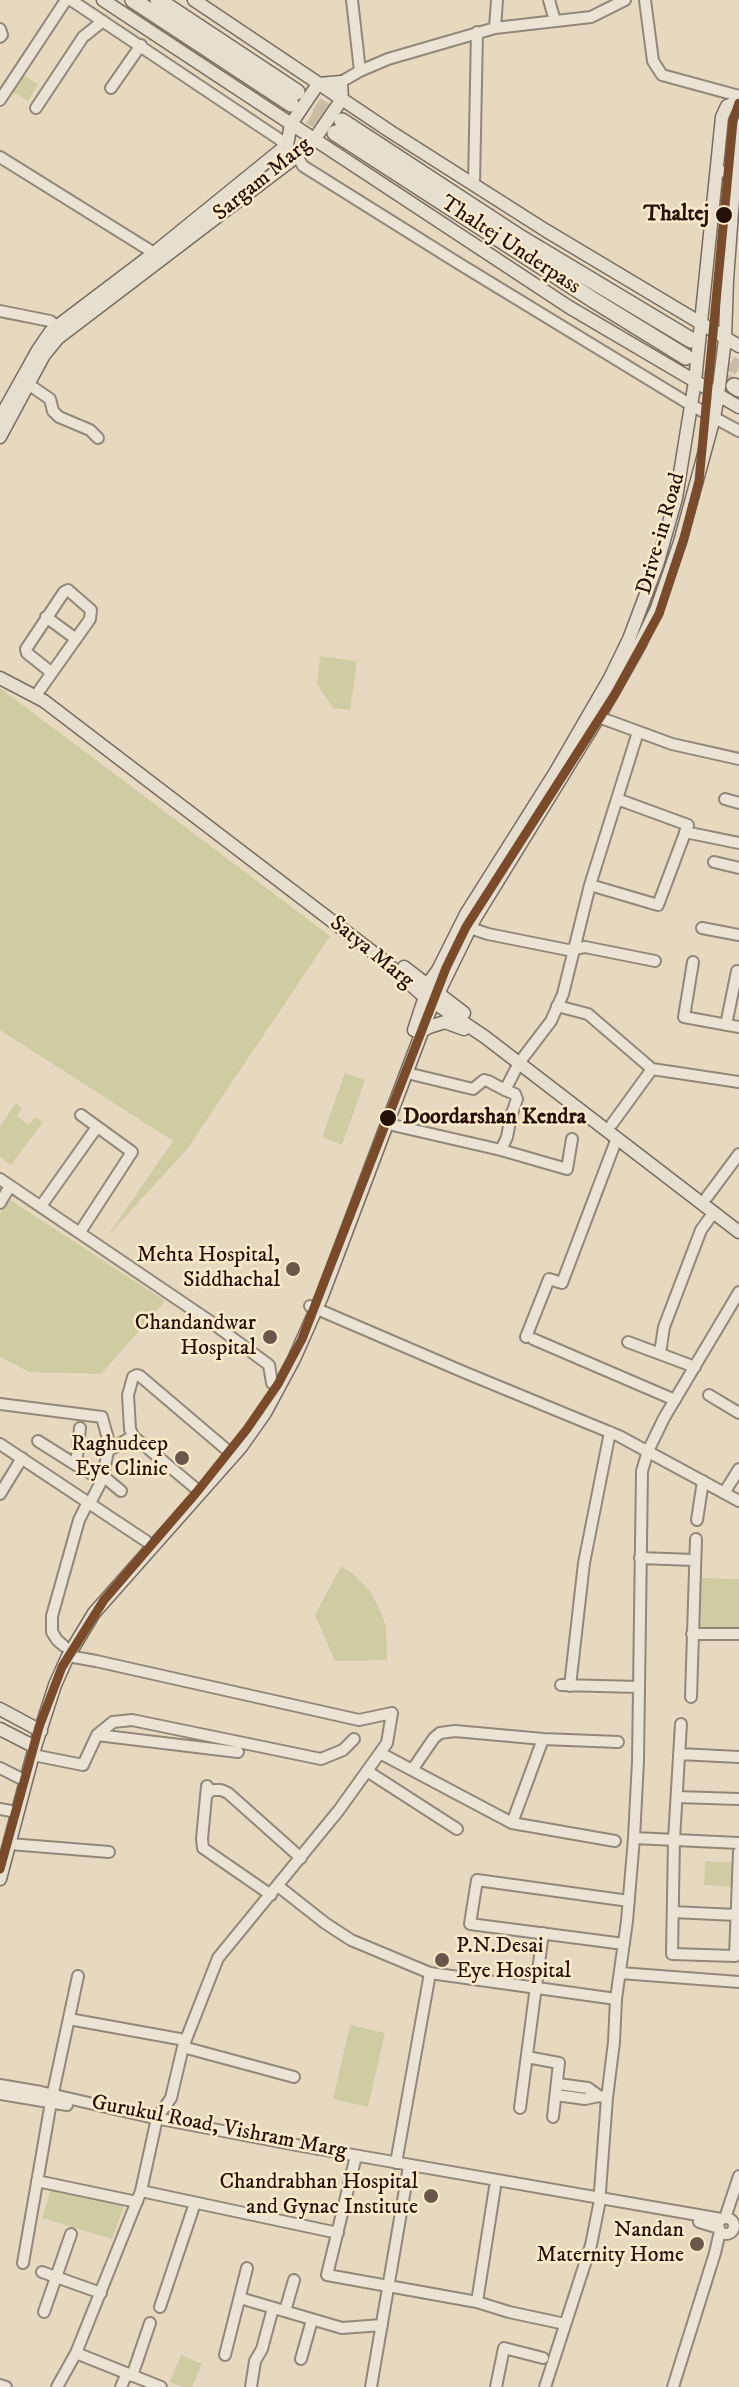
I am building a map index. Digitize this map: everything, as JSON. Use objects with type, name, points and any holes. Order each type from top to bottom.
[{"type":"highway","points":[[133,0],[294,98],[158,0]]},
{"type":"highway","name":"Thaltej Underpass","points":[[686,357],[339,127],[691,340]]},
{"type":"main road","points":[[103,0],[569,307],[739,407]]},
{"type":"main road","points":[[194,0],[318,84],[622,278],[739,346]]},
{"type":"main road","points":[[318,84],[341,82],[342,99]]},
{"type":"main road","name":"Sargam Marg","points":[[157,257],[287,146],[291,124],[318,84]]},
{"type":"main road","name":"Sargam Marg","points":[[0,436],[44,355],[62,329],[297,156],[314,140],[342,99]]},
{"type":"main road","name":"Drive-in Road","points":[[66,1651],[94,1613],[241,1447],[265,1413],[294,1359],[416,1026],[431,994],[594,715],[629,639],[657,565],[676,498],[702,324],[722,117],[727,106],[739,101]]},
{"type":"main road","name":"Drive-in Road","points":[[0,1879],[5,1847],[48,1682],[88,1608],[227,1450],[258,1409],[313,1307],[407,1073],[422,1031],[438,970],[466,914],[634,655],[657,608],[680,542],[714,418],[718,395],[725,339],[739,118]]},
{"type":"main road","name":"Sargam Marg","points":[[0,418],[51,331],[62,329]]},
{"type":"main road","name":"Satya Marg","points":[[0,670],[51,697],[85,729]]},
{"type":"main road","name":"Satya Marg","points":[[0,678],[44,701],[85,729],[383,960],[612,1124],[739,1221]]},
{"type":"main road","name":"Satya Marg","points":[[431,994],[485,1037],[522,1060],[617,1138],[739,1232]]},
{"type":"main road","points":[[422,1031],[445,1022],[485,1037]]},
{"type":"main road","points":[[0,1709],[37,1729]]},
{"type":"main road","points":[[0,1729],[32,1749]]},
{"type":"main road","name":"Drive-in Road","points":[[5,1847],[5,1810],[32,1749]]},
{"type":"street","points":[[0,100],[66,0]]},
{"type":"street","points":[[71,0],[141,45],[287,146],[303,166],[691,405],[739,431]]},
{"type":"street","points":[[352,0],[360,71]]},
{"type":"street","points":[[495,28],[497,0]]},
{"type":"street","points":[[549,0],[555,21]]},
{"type":"street","points":[[341,82],[388,59],[477,32],[591,17],[625,0]]},
{"type":"street","points":[[645,0],[653,61],[662,75],[739,101]]},
{"type":"street","points":[[36,108],[83,37],[103,21]]},
{"type":"street","points":[[0,29],[0,37]]},
{"type":"street","points":[[474,184],[477,32]]},
{"type":"street","points":[[111,88],[141,45]]},
{"type":"street","points":[[0,157],[157,257]]},
{"type":"street","points":[[717,171],[737,173]]},
{"type":"street","points":[[0,310],[43,319],[62,329]]},
{"type":"street","points":[[28,384],[51,399],[53,411],[59,417],[90,430],[98,438]]},
{"type":"street","points":[[39,691],[52,673],[90,619],[91,610],[68,591],[64,592],[26,649],[27,653],[52,673]]},
{"type":"street","points":[[46,617],[76,639]]},
{"type":"street","points":[[594,715],[672,744],[739,759]]},
{"type":"street","points":[[505,1090],[522,1060],[551,1021],[563,994],[590,885],[638,732]]},
{"type":"street","points":[[590,885],[658,905],[688,825],[616,799]]},
{"type":"street","points":[[724,799],[739,803]]},
{"type":"street","points":[[685,832],[739,843]]},
{"type":"street","points":[[714,862],[739,868]]},
{"type":"street","points":[[470,928],[488,934],[573,950],[585,947],[655,961]]},
{"type":"street","points":[[702,928],[739,935]]},
{"type":"street","points":[[693,963],[684,1017],[739,1027]]},
{"type":"street","points":[[726,1024],[737,971]]},
{"type":"street","points":[[557,1006],[588,1014],[652,1069],[739,1082]]},
{"type":"street","points":[[612,1124],[652,1069]]},
{"type":"street","points":[[407,1073],[473,1089],[484,1080],[515,1094],[517,1099],[507,1137],[501,1150]]},
{"type":"street","points":[[80,1232],[132,1152],[81,1115]]},
{"type":"street","points":[[388,1124],[501,1150],[567,1169],[572,1139]]},
{"type":"street","points":[[41,1206],[97,1126]]},
{"type":"street","points":[[617,1138],[562,1283],[549,1279],[530,1338],[675,1400]]},
{"type":"street","points":[[707,1197],[739,1154]]},
{"type":"street","points":[[0,1179],[211,1322],[269,1365],[272,1383]]},
{"type":"street","points":[[0,1203],[10,1186]]},
{"type":"street","points":[[660,1353],[664,1327],[701,1230],[714,1212]]},
{"type":"street","points":[[545,2387],[591,2245],[600,2202],[603,2097],[614,2042],[616,1999],[629,1901],[634,1838],[642,1471],[648,1451],[675,1400],[739,1292]]},
{"type":"street","points":[[313,1307],[610,1432],[739,1501]]},
{"type":"street","points":[[628,1342],[695,1367]]},
{"type":"street","points":[[194,1487],[133,1436],[130,1429],[128,1395],[130,1383],[137,1375],[227,1450]]},
{"type":"street","points":[[709,1395],[739,1413]]},
{"type":"street","points":[[0,1404],[100,1416],[103,1420],[108,1439],[108,1451],[102,1478],[79,1520],[52,1616],[52,1632],[66,1651],[96,1660],[359,1720],[392,1713],[387,1743],[380,1753],[301,1858],[218,1958],[184,2043],[171,2098],[157,2121],[137,2202],[76,2353],[57,2387]]},
{"type":"street","points":[[76,1465],[80,1428]]},
{"type":"street","points":[[610,1432],[584,1563],[566,1685],[639,1687]]},
{"type":"street","points":[[108,1451],[133,1436]]},
{"type":"street","points":[[38,1441],[121,1491]]},
{"type":"street","points":[[0,1444],[146,1541]]},
{"type":"street","points":[[0,1494],[22,1458]]},
{"type":"street","points":[[724,1493],[739,1469]]},
{"type":"street","points":[[697,1520],[703,1481]]},
{"type":"street","points":[[691,1697],[696,1539]]},
{"type":"street","points":[[640,1558],[694,1560]]},
{"type":"street","points":[[692,1634],[739,1634]]},
{"type":"street","points":[[32,1749],[82,1765],[97,1735],[113,1722],[132,1720],[321,1759],[342,1750],[354,1739]]},
{"type":"street","points":[[681,1724],[674,1839],[672,1954],[735,1956],[739,1852]]},
{"type":"street","points":[[412,1770],[434,1738],[440,1733],[455,1731],[618,1743]]},
{"type":"street","points":[[97,1735],[238,1752]]},
{"type":"street","points":[[512,1823],[543,1739]]},
{"type":"street","points":[[380,1753],[512,1823],[615,1841]]},
{"type":"street","points":[[679,1754],[739,1757]]},
{"type":"street","points":[[0,1768],[20,1778]]},
{"type":"street","points":[[367,1771],[457,1829]]},
{"type":"street","points":[[271,1895],[203,1848],[207,1790],[220,1790],[228,1793],[301,1858]]},
{"type":"street","points":[[677,1797],[739,1799]]},
{"type":"street","points":[[634,1838],[739,1843]]},
{"type":"street","points":[[5,1847],[109,1852]]},
{"type":"street","points":[[624,1944],[470,1924],[477,1880],[629,1901]]},
{"type":"street","points":[[278,1886],[351,1940],[430,1973],[616,1999]]},
{"type":"street","points":[[673,1912],[736,1915]]},
{"type":"street","points":[[520,2108],[543,1933]]},
{"type":"street","points":[[396,2163],[430,1973]]},
{"type":"street","points":[[620,1973],[739,1982]]},
{"type":"street","points":[[23,2263],[52,2098],[78,1976]]},
{"type":"street","points":[[69,2019],[184,2043],[294,2077]]},
{"type":"street","points":[[527,2057],[559,2063],[553,2117]]},
{"type":"street","points":[[558,2084],[588,2088],[603,2097]]},
{"type":"street","name":"Gurukul Road, Vishram Marg","points":[[0,2085],[157,2121],[729,2227]]},
{"type":"street","name":"Gurukul Road, Vishram Marg","points":[[0,2094],[52,2098]]},
{"type":"street","points":[[556,2095],[585,2099],[603,2097]]},
{"type":"street","points":[[356,2159],[327,2275],[477,2302],[509,2312],[565,2324]]},
{"type":"street","name":"Gurukul Road, Vishram Marg","points":[[356,2159],[396,2163],[409,2169],[495,2187],[600,2202]]},
{"type":"street","points":[[371,2387],[409,2169]]},
{"type":"street","points":[[674,2387],[715,2253],[729,2227],[739,2176]]},
{"type":"street","points":[[38,2181],[137,2202]]},
{"type":"street","points":[[477,2302],[495,2187]]},
{"type":"street","points":[[141,2191],[338,2233]]},
{"type":"street","points":[[681,2387],[739,2193]]},
{"type":"street","points":[[160,2307],[195,2202]]},
{"type":"street","points":[[44,2312],[71,2234]]},
{"type":"street","points":[[225,2355],[247,2268]]},
{"type":"street","points":[[42,2272],[101,2293]]},
{"type":"street","points":[[285,2312],[294,2280]]},
{"type":"street","points":[[240,2298],[342,2328],[382,2325]]},
{"type":"street","points":[[251,2387],[255,2361],[262,2349],[273,2308]]},
{"type":"street","points":[[301,2359],[312,2320]]},
{"type":"street","points":[[121,2387],[129,2374],[150,2323]]},
{"type":"street","points":[[496,2387],[504,2348],[543,2358]]},
{"type":"street","points":[[76,2353],[159,2387]]},
{"type":"street","points":[[0,2385],[6,2387]]},
{"type":"shaded area","points":[[20,73],[38,84],[28,101],[10,90]]},
{"type":"shaded area","points":[[320,656],[357,661],[350,710],[333,708],[317,684]]},
{"type":"shaded area","points":[[0,688],[330,936],[188,1148],[106,1238],[173,1141],[0,1030]]},
{"type":"shaded area","points":[[345,1073],[365,1080],[342,1145],[322,1137]]},
{"type":"shaded area","points":[[16,1103],[22,1108],[17,1116],[29,1125],[35,1117],[43,1122],[11,1165],[0,1157],[0,1126]]},
{"type":"shaded area","points":[[9,1199],[165,1301],[101,1374],[29,1372],[0,1357],[0,1214]]},
{"type":"shaded area","points":[[341,1566],[352,1573],[370,1591],[381,1612],[386,1627],[387,1660],[335,1661],[315,1615]]},
{"type":"shaded area","points":[[699,1578],[739,1579],[739,1628],[698,1627]]},
{"type":"shaded area","points":[[705,1861],[736,1863],[734,1887],[704,1885]]},
{"type":"shaded area","points":[[350,2025],[385,2033],[368,2107],[333,2099]]},
{"type":"shaded area","points":[[51,2189],[121,2203],[124,2206],[112,2239],[42,2218]]},
{"type":"shaded area","points":[[181,2355],[202,2364],[192,2387],[182,2387],[170,2382]]},
{"type":"tunnel","points":[[297,92],[342,121]]},
{"type":"tunnel","points":[[291,104],[335,133]]},
{"type":"tunnel","points":[[691,340],[739,368]]},
{"type":"tunnel","points":[[686,357],[734,386]]},
{"type":"transit line","points":[[0,1869],[39,1727],[62,1667],[104,1600],[196,1493],[247,1429],[278,1384],[302,1339],[446,968],[466,927],[615,694],[659,614],[684,538],[699,481],[733,121],[739,103]]},
{"type":"place","name":"Thaltej","points":[[724,215]]},
{"type":"place","name":"Doordarshan Kendra","points":[[388,1118]]},
{"type":"place","name":"Mehta Hospital, Siddhachal","points":[[293,1269]]},
{"type":"place","name":"Chandandwar Hospital","points":[[270,1337]]},
{"type":"place","name":"Raghudeep Eye Clinic","points":[[182,1458]]},
{"type":"place","name":"P.N.Desai Eye Hospital","points":[[442,1960]]},
{"type":"place","name":"Chandrabhan Hospital and Gynac Institute","points":[[431,2196]]},
{"type":"place","name":"Nandan Maternity Home","points":[[697,2244]]}]
